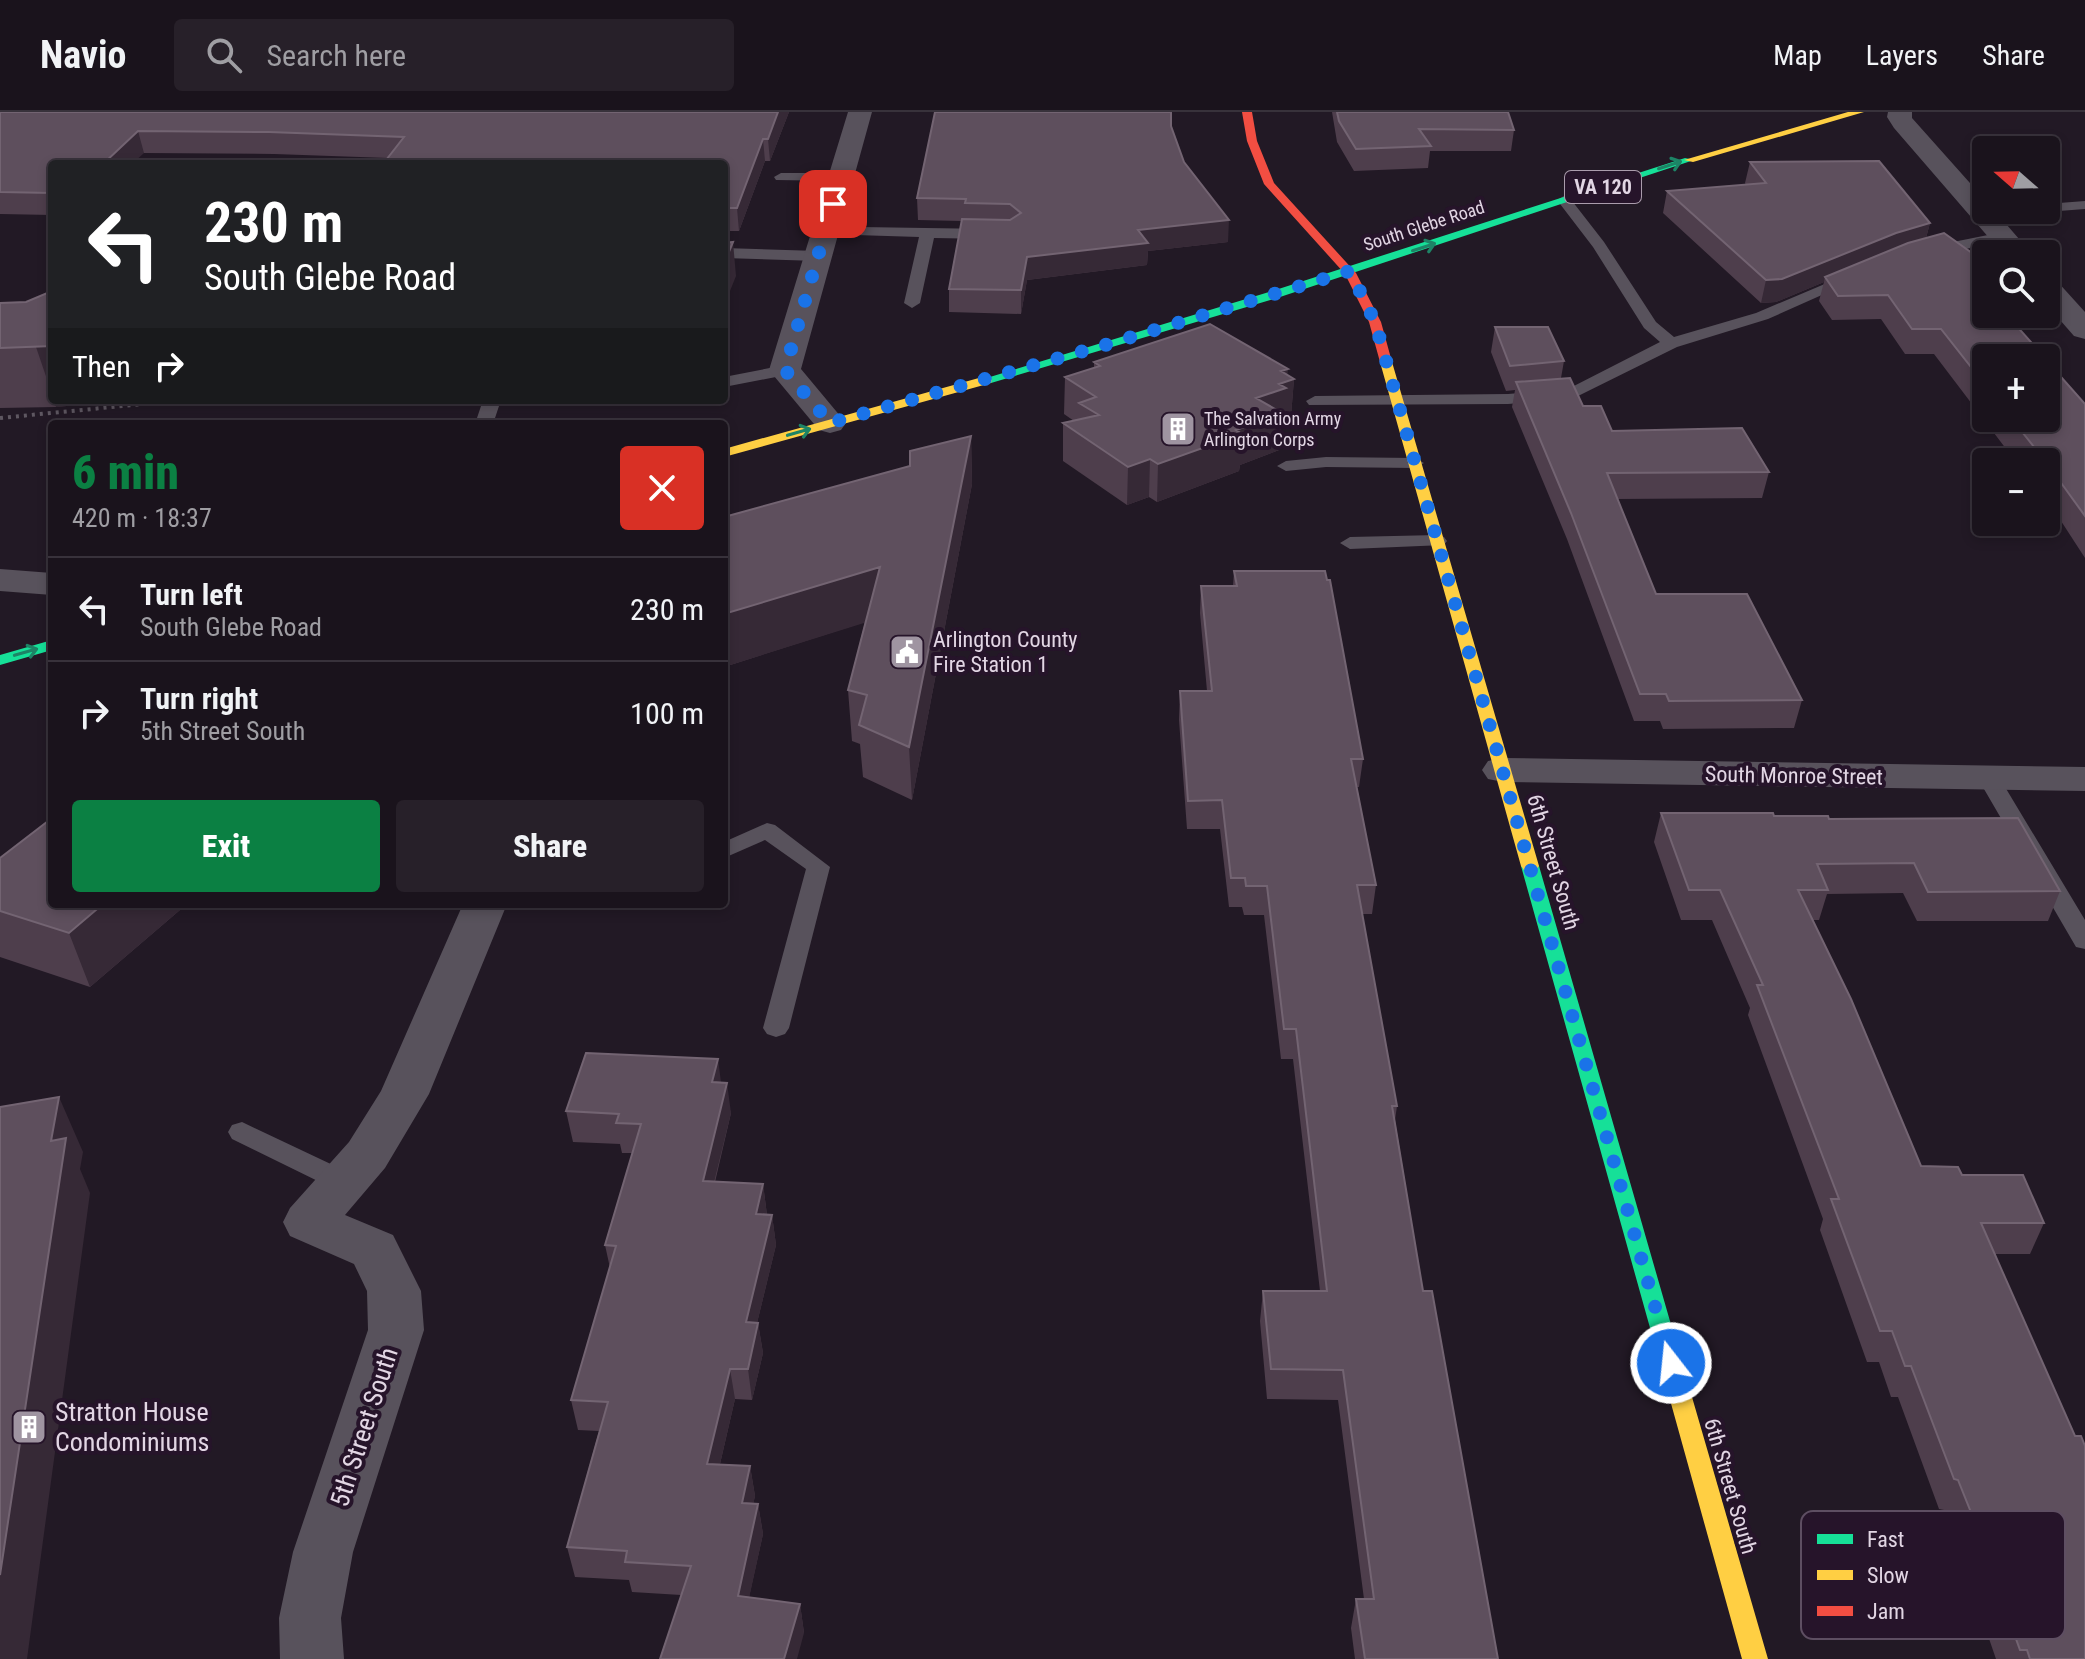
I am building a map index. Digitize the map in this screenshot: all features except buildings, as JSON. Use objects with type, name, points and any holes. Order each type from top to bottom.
[{"type":"street","points":[[816,408],[785,370],[860,112]]},
{"type":"street","name":"6th Street South","points":[[1247,112],[1250,137],[1262,175],[1287,209],[1350,271],[1375,322],[1755,1659]]},
{"type":"street","name":"South Glebe Road","points":[[728,451],[816,408],[1105,345],[1350,271],[1749,139],[1859,112]]},
{"type":"street","points":[[1900,112],[1903,123],[1972,191]]},
{"type":"street","points":[[2060,302],[2085,330]]},
{"type":"street","points":[[0,580],[48,584]]},
{"type":"street","points":[[0,660],[48,646]]},
{"type":"street","name":"South Monroe Street","points":[[1503,770],[2085,779]]},
{"type":"street","name":"5th Street South","points":[[312,1659],[310,1618],[323,1552],[396,1330],[394,1291],[374,1250],[309,1222],[367,1155],[404,1094],[483,908]]},
{"type":"lane","points":[[781,177],[840,177]]},
{"type":"lane","points":[[1564,200],[1607,256],[1650,325],[1671,343]]},
{"type":"lane","points":[[2060,207],[2085,205]]},
{"type":"lane","points":[[860,232],[1010,234]]},
{"type":"lane","points":[[912,303],[928,233]]},
{"type":"lane","points":[[1910,257],[1972,250]]},
{"type":"lane","points":[[728,253],[818,256]]},
{"type":"lane","points":[[1315,401],[1508,399],[1572,394],[1671,343],[1762,316],[1871,270]]},
{"type":"lane","points":[[728,381],[785,370]]},
{"type":"lane","points":[[1286,466],[1326,462],[1415,463]]},
{"type":"lane","points":[[1350,543],[1437,541]]},
{"type":"lane","points":[[1988,777],[2085,941]]},
{"type":"lane","points":[[728,849],[767,830],[818,867],[776,1028]]},
{"type":"lane","points":[[242,1132],[344,1182]]},
{"type":"path","points":[[0,418],[143,404]]},
{"type":"traffic: fast","points":[[986,380],[1273,295],[1689,160]]},
{"type":"traffic: fast","points":[[0,660],[48,646]]},
{"type":"traffic: fast","points":[[1530,866],[1663,1335]]},
{"type":"traffic: slow","points":[[1689,160],[1859,112]]},
{"type":"traffic: slow","points":[[1386,362],[1530,866]]},
{"type":"traffic: slow","points":[[728,452],[986,380]]},
{"type":"traffic: slow","points":[[1663,1335],[1755,1659]]},
{"type":"traffic: jam","points":[[1247,112],[1252,141],[1269,184],[1350,273],[1375,322],[1386,362]]},
{"type":"place","name":"The Salvation Army Arlington Corps","points":[[1178,429]]},
{"type":"place","name":"Arlington County Fire Station 1","points":[[907,652]]},
{"type":"place","name":"Stratton House Condominiums","points":[[29,1427]]},
{"type":"route","points":[[833,204],[785,370],[830,423],[1350,271],[1375,322],[1671,1363]]}]
